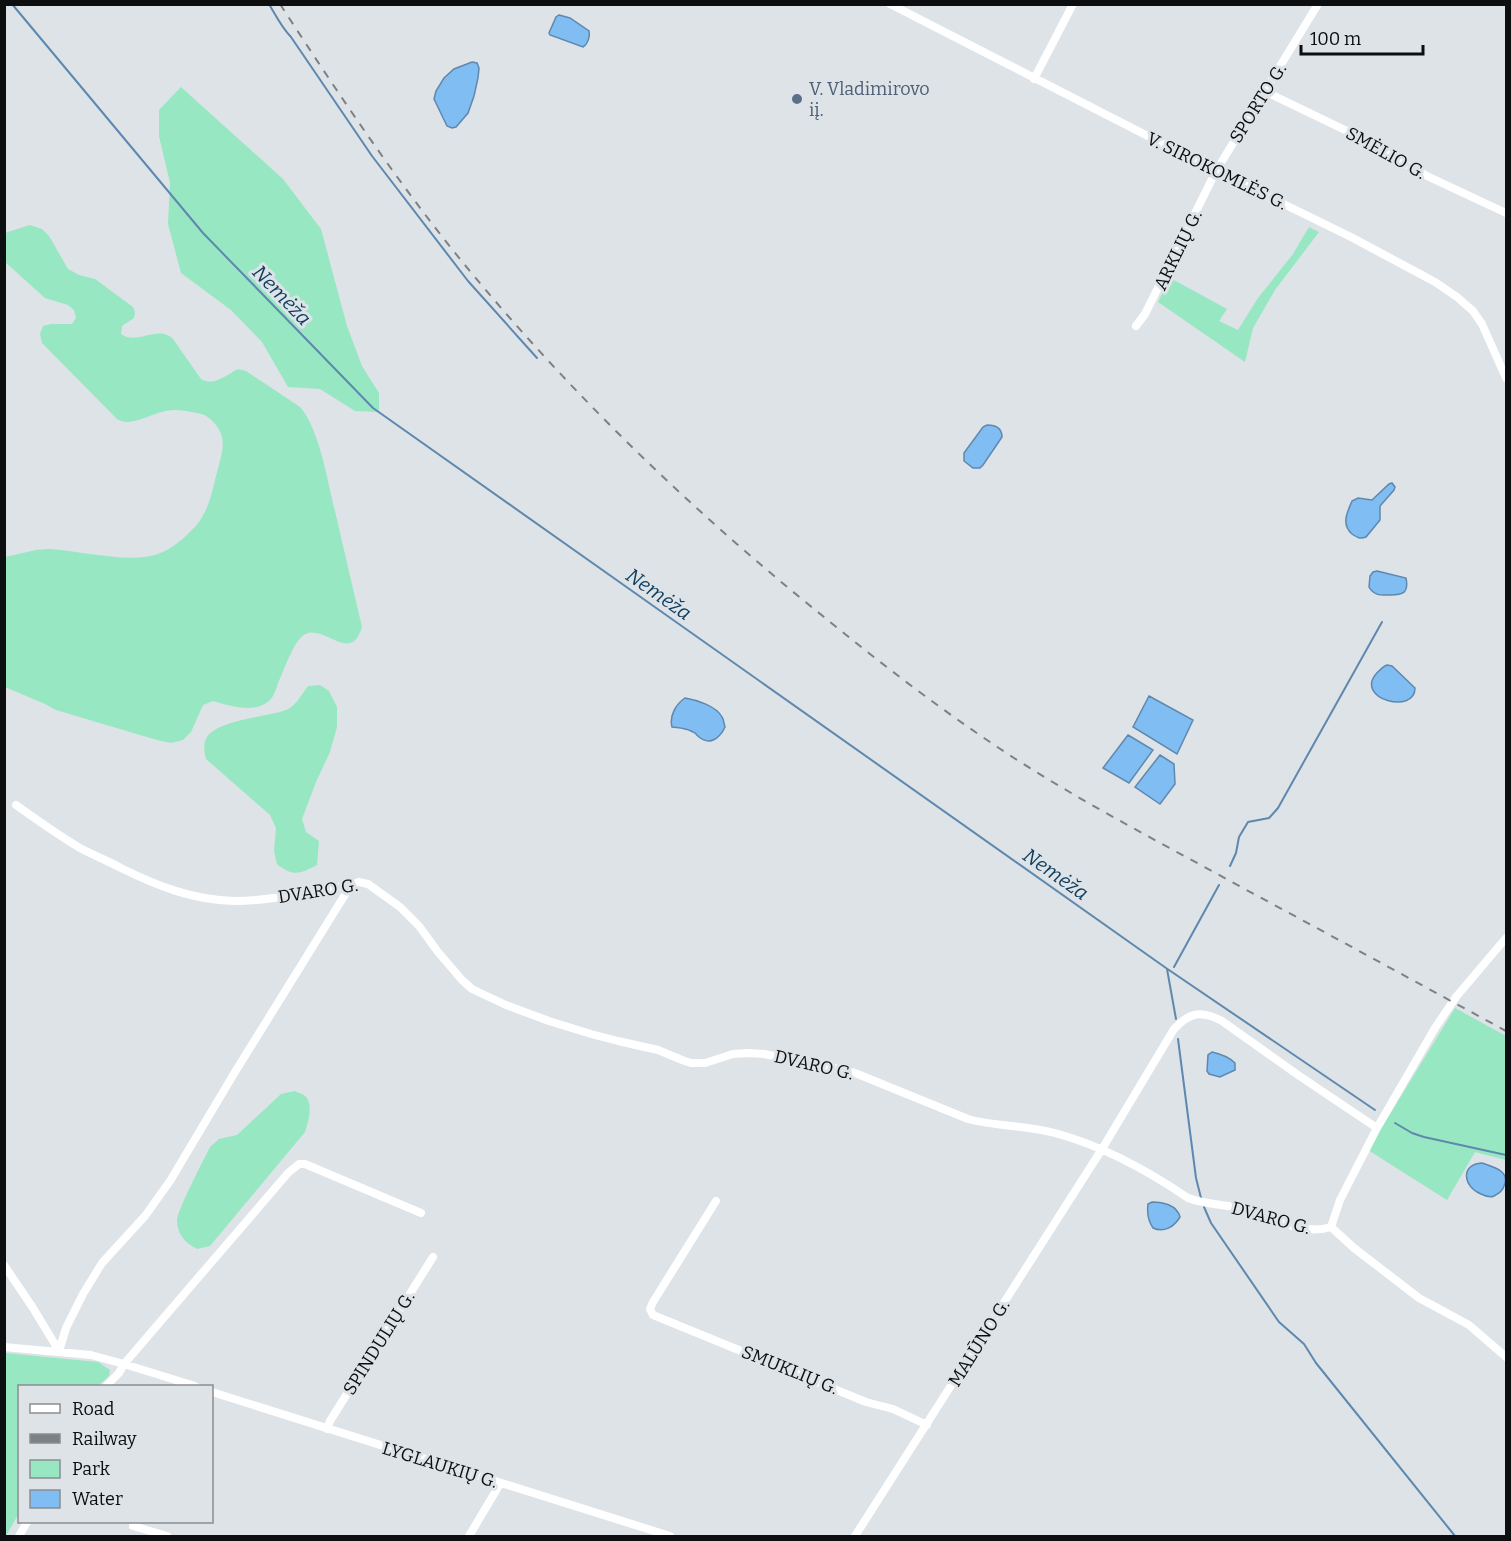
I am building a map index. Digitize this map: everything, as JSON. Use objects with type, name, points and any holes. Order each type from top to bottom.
[{"type":"street","name":"V. SIROKOMLĖS G.","points":[[890,4],[1216,171],[1351,237],[1435,282],[1473,311],[1482,324],[1506,378]]},
{"type":"street","points":[[1034,79],[1073,4]]},
{"type":"street","name":"SPORTO G.","points":[[1216,171],[1318,4]]},
{"type":"street","name":"SMĖLIO G.","points":[[1266,92],[1347,131],[1427,176],[1506,213]]},
{"type":"street","name":"ARKLIŲ G.","points":[[1136,326],[1145,314],[1216,171]]},
{"type":"street","name":"DVARO G.","points":[[16,805],[55,833],[153,884],[206,899],[257,900],[359,882],[368,884],[400,907],[419,926],[438,952],[472,989],[549,1021],[658,1050],[691,1063],[705,1063],[733,1054],[748,1053],[764,1054],[855,1073],[968,1119],[1054,1133],[1102,1149],[1195,1201],[1236,1207],[1290,1226],[1322,1230],[1331,1227],[1354,1248],[1419,1298],[1469,1325],[1506,1357]]},
{"type":"street","points":[[59,1351],[66,1328],[102,1263],[145,1216],[170,1181],[351,885]]},
{"type":"street","points":[[1331,1227],[1340,1200],[1377,1128],[1435,1028],[1456,997],[1506,938]]},
{"type":"street","name":"MALŪNO G.","points":[[855,1536],[1102,1149],[1174,1029],[1182,1021],[1201,1013],[1222,1021],[1377,1128]]},
{"type":"street","points":[[107,1385],[298,1164],[305,1164],[421,1213]]},
{"type":"street","name":"SMUKLIŲ G.","points":[[716,1201],[653,1302],[650,1309],[653,1315],[866,1402],[893,1409],[927,1425]]},
{"type":"street","name":"SPINDULIŲ G.","points":[[327,1429],[433,1257]]},
{"type":"street","points":[[4,1265],[59,1351]]},
{"type":"street","points":[[4,1347],[91,1355],[192,1385]]},
{"type":"street","name":"LYGLAUKIŲ G.","points":[[213,1392],[670,1536]]},
{"type":"street","points":[[469,1536],[500,1483]]},
{"type":"street","points":[[133,1526],[167,1536]]},
{"type":"green space","points":[[181,87],[283,179],[321,229],[347,326],[362,366],[379,393],[379,412],[355,411],[320,389],[288,387],[262,342],[231,310],[181,273],[168,224],[170,183],[159,136],[159,110]]},
{"type":"green space","points":[[30,225],[42,229],[49,236],[68,269],[79,275],[95,279],[133,307],[134,318],[122,326],[121,334],[134,338],[154,334],[167,335],[173,339],[201,379],[206,381],[215,381],[238,369],[246,371],[300,407],[307,416],[318,442],[362,627],[352,642],[345,643],[316,633],[306,634],[299,639],[293,649],[274,694],[267,702],[253,708],[236,707],[213,701],[203,705],[191,732],[183,740],[171,743],[157,740],[56,710],[5,687],[5,557],[50,549],[131,558],[155,555],[164,551],[185,537],[204,514],[213,490],[223,443],[220,431],[215,424],[199,413],[172,410],[128,422],[117,419],[42,343],[40,334],[43,326],[72,324],[76,318],[74,310],[68,305],[45,298],[5,262],[5,233]]},
{"type":"green space","points":[[1309,227],[1319,232],[1275,290],[1253,328],[1245,362],[1158,302],[1170,278],[1227,309],[1219,321],[1238,330],[1258,298],[1293,254]]},
{"type":"green space","points":[[320,685],[329,691],[337,707],[337,727],[330,752],[302,819],[306,832],[319,841],[317,865],[297,873],[288,871],[277,864],[274,851],[276,828],[270,815],[206,759],[204,745],[207,737],[213,731],[232,723],[286,710],[295,703],[308,686]]},
{"type":"green space","points":[[1455,1008],[1506,1036],[1506,1160],[1475,1152],[1447,1200],[1368,1150]]},
{"type":"green space","points":[[295,1091],[308,1099],[310,1113],[305,1132],[210,1246],[197,1249],[193,1247],[180,1234],[177,1220],[210,1147],[219,1139],[237,1135],[281,1094]]},
{"type":"green space","points":[[5,1353],[98,1362],[110,1370],[109,1376],[99,1385],[18,1385],[18,1515],[4,1536]]},
{"type":"water","points":[[559,15],[570,18],[589,31],[585,46],[550,35],[556,17]]},
{"type":"water","points":[[472,62],[477,63],[479,68],[474,96],[468,113],[456,127],[452,128],[447,126],[434,99],[436,91],[444,78],[454,69]]},
{"type":"water","points":[[987,425],[998,428],[1002,437],[983,465],[980,468],[973,468],[964,461],[964,453],[983,427]]},
{"type":"water","points":[[1392,483],[1394,490],[1380,506],[1380,520],[1366,537],[1359,538],[1352,534],[1346,522],[1352,501],[1358,498],[1372,500]]},
{"type":"water","points":[[1377,571],[1406,578],[1406,590],[1402,594],[1395,595],[1381,595],[1373,592],[1369,587],[1370,576]]},
{"type":"water","points":[[1387,665],[1392,666],[1415,688],[1412,696],[1406,701],[1388,701],[1373,691],[1372,683],[1376,674]]},
{"type":"water","points":[[1149,696],[1193,720],[1177,754],[1133,727]]},
{"type":"water","points":[[685,698],[706,704],[723,718],[725,727],[714,740],[703,740],[689,730],[672,727],[674,711]]},
{"type":"water","points":[[1128,735],[1153,750],[1129,783],[1103,768]]},
{"type":"water","points":[[1160,755],[1174,764],[1175,784],[1160,804],[1135,787]]},
{"type":"water","points":[[1212,1052],[1233,1061],[1235,1070],[1220,1077],[1209,1074],[1207,1071],[1208,1055]]},
{"type":"water","points":[[1482,1163],[1500,1170],[1505,1177],[1503,1189],[1492,1197],[1475,1191],[1466,1176],[1470,1167]]},
{"type":"water","points":[[1152,1202],[1173,1207],[1180,1217],[1175,1224],[1161,1230],[1153,1228],[1148,1210],[1148,1204]]},
{"type":"waterway","name":"Nemėža","points":[[12,4],[203,233],[373,408],[1166,968],[1375,1110]]},
{"type":"waterway","points":[[269,4],[372,156],[468,281],[537,358]]},
{"type":"waterway","points":[[1230,866],[1236,853],[1239,837],[1248,822],[1269,818],[1278,808],[1382,622]]},
{"type":"waterway","points":[[1174,967],[1219,885]]},
{"type":"waterway","points":[[1167,969],[1176,1019]]},
{"type":"waterway","points":[[1178,1039],[1196,1178],[1201,1198]]},
{"type":"waterway","name":"Nemėža","points":[[1395,1123],[1424,1137],[1506,1155]]},
{"type":"waterway","points":[[1204,1207],[1211,1223],[1279,1322],[1304,1344],[1316,1363],[1455,1536]]},
{"type":"railway","points":[[280,4],[349,109],[398,177],[448,244],[514,323],[641,456],[685,498],[777,578],[917,690],[989,742],[1042,775],[1126,824],[1506,1031]]},
{"type":"place","name":"V. Vladimirovo iį.","points":[[797,99]]}]
